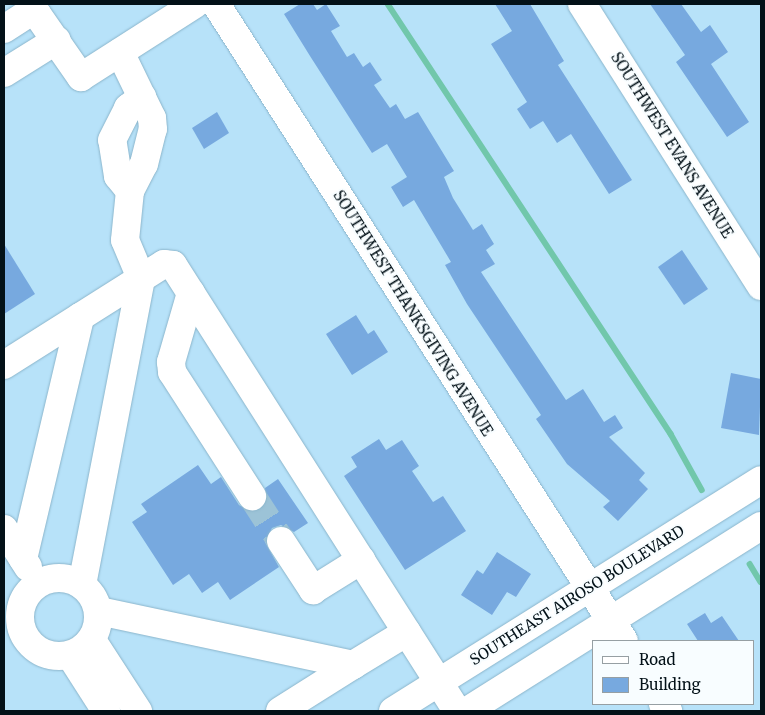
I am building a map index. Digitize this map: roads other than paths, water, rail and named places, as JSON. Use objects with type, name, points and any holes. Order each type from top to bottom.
[{"type":"street","points":[[4,29],[29,13],[45,20],[80,78],[195,4]]},
{"type":"street","name":"SOUTHWEST THANKSGIVING AVENUE","points":[[216,4],[589,590],[618,632]]},
{"type":"street","name":"SOUTHWEST EVANS AVENUE","points":[[582,4],[761,286]]},
{"type":"street","points":[[4,73],[57,40]]},
{"type":"street","points":[[82,585],[142,278],[125,240],[130,191],[144,164],[154,130],[142,97],[120,52]]},
{"type":"street","points":[[130,191],[118,176],[112,140],[128,108],[142,97]]},
{"type":"street","points":[[4,365],[164,264],[173,265],[458,711]]},
{"type":"street","points":[[191,293],[171,362],[172,372],[252,496]]},
{"type":"street","points":[[23,559],[80,317]]},
{"type":"street","name":"SOUTHEAST AIROSO BOULEVARD","points":[[393,711],[438,681],[589,590],[761,480]]},
{"type":"street","points":[[603,640],[618,632],[761,526]]},
{"type":"street","points":[[4,528],[38,583]]},
{"type":"street","points":[[281,541],[313,590],[361,560]]},
{"type":"street","points":[[99,611],[81,648],[50,656],[36,649],[26,638],[12,611],[38,583],[68,578],[82,585],[99,611],[353,666]]},
{"type":"street","points":[[280,711],[407,632]]},
{"type":"street","points":[[467,711],[592,646]]},
{"type":"street","points":[[81,648],[97,672],[138,711]]},
{"type":"street","points":[[97,672],[106,711]]},
{"type":"waterway","points":[[388,4],[671,434],[702,490]]},
{"type":"waterway","points":[[750,564],[761,582]]},
{"type":"tunnel","points":[[252,496],[281,541]]}]
